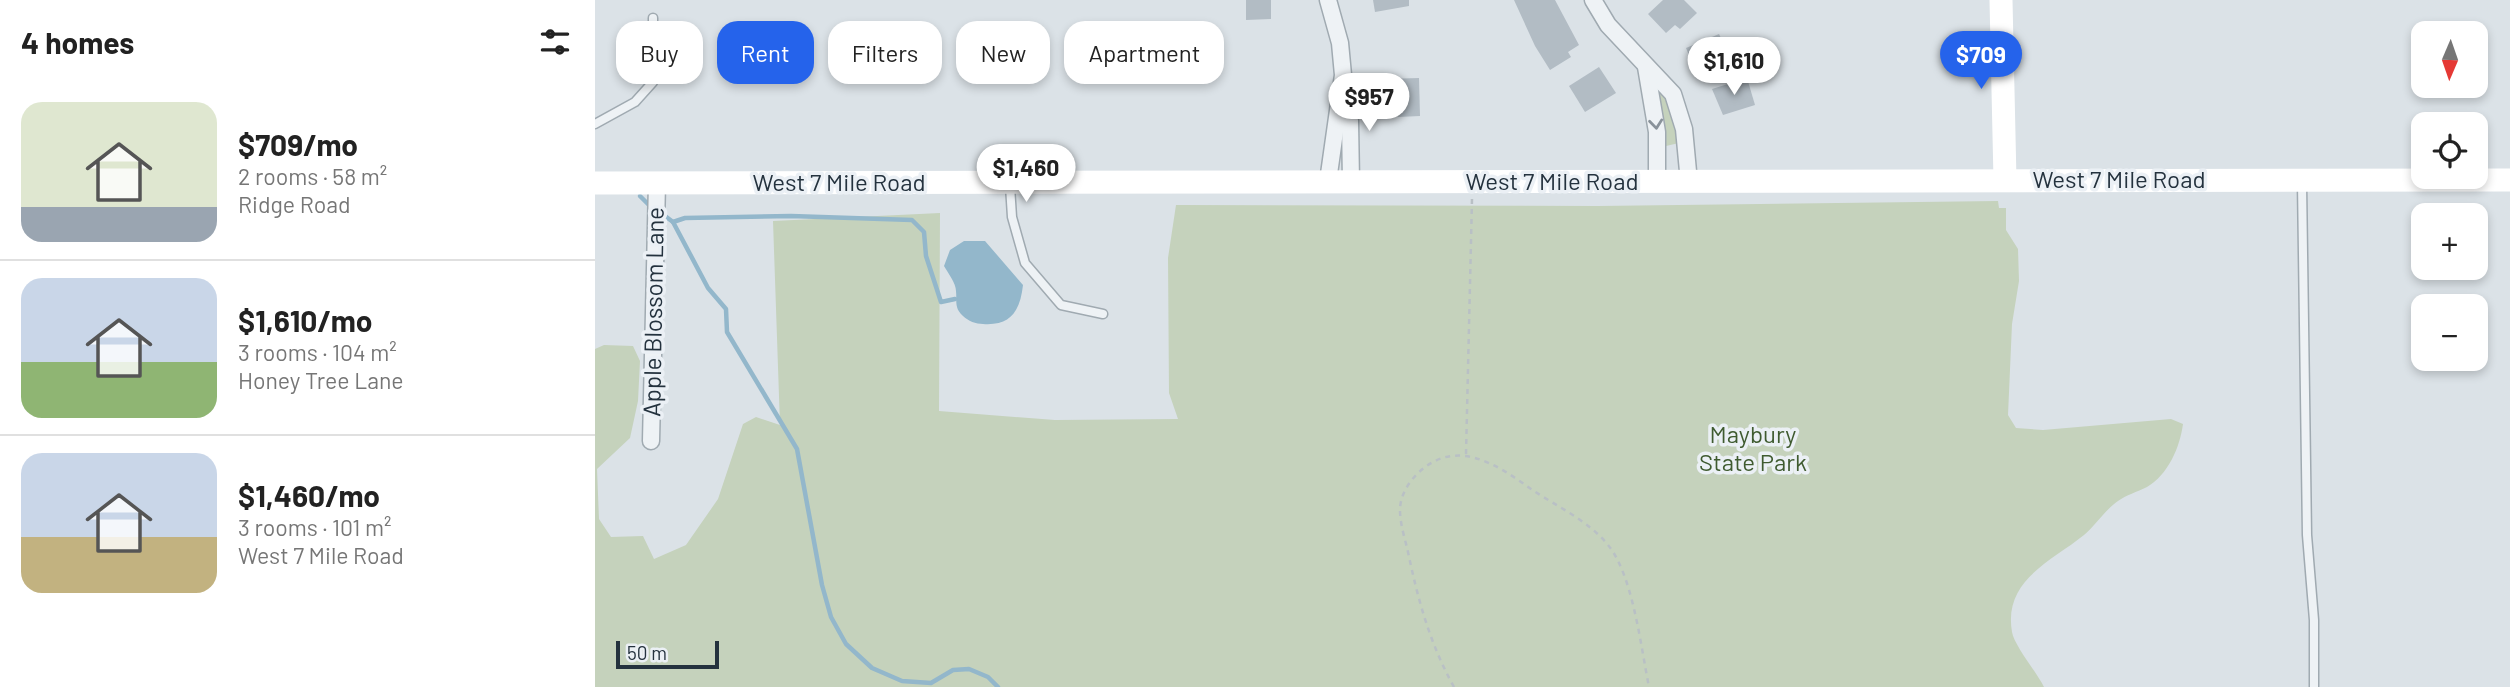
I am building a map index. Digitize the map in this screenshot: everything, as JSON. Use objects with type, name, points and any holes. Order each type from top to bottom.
[{"type":"street","points":[[1328,0],[1340,43],[1343,89],[1340,182]]},
{"type":"street","points":[[1593,0],[1608,25],[1646,67],[1663,80],[1673,94],[1684,129],[1689,182]]},
{"type":"street","points":[[2001,0],[2005,180]]},
{"type":"street","points":[[1646,67],[1657,132],[1657,182]]},
{"type":"street","points":[[1340,182],[1350,121],[1343,89]]},
{"type":"street","name":"West 7 Mile Road","points":[[595,183],[2510,180]]},
{"type":"street","name":"Apple Blossom Lane","points":[[651,441],[657,183]]},
{"type":"lane","points":[[595,124],[635,102],[653,82],[653,18]]},
{"type":"lane","points":[[2302,180],[2307,535],[2314,620],[2314,687]]},
{"type":"lane","points":[[1010,183],[1012,217],[1025,263],[1061,305],[1103,314]]},
{"type":"path","points":[[1466,454],[1473,182]]},
{"type":"path","points":[[1454,687],[1429,634],[1400,509],[1408,485],[1425,467],[1444,457],[1466,454],[1483,458],[1507,471],[1587,526],[1609,546],[1632,600],[1649,687]]},
{"type":"green space","points":[[1660,85],[1673,112],[1679,143],[1666,146],[1656,88]]},
{"type":"green space","name":"Maybury State Park","points":[[1998,201],[1999,208],[2006,208],[2006,230],[2018,249],[2019,281],[2012,324],[2008,415],[2016,428],[2043,430],[2171,419],[2183,424],[2176,451],[2167,468],[2154,482],[2113,505],[2084,535],[2045,563],[2022,585],[2011,614],[2012,632],[2044,687],[595,687],[595,349],[604,345],[633,346],[640,361],[638,401],[630,438],[597,469],[599,519],[611,537],[643,536],[654,559],[686,545],[718,499],[743,424],[756,417],[780,425],[773,221],[940,213],[939,411],[1055,420],[1178,419],[1169,393],[1168,258],[1176,205],[1598,206]]},
{"type":"water","points":[[964,241],[985,241],[1023,285],[1016,309],[1007,319],[993,324],[978,323],[967,319],[958,310],[955,285],[944,266],[950,250]]},
{"type":"building","points":[[1246,0],[1271,0],[1271,19],[1246,20]]},
{"type":"building","points":[[1373,0],[1409,0],[1409,6],[1375,12]]},
{"type":"building","points":[[1514,0],[1555,0],[1579,45],[1568,52],[1571,57],[1550,70],[1535,46]]},
{"type":"building","points":[[1663,0],[1684,0],[1697,13],[1680,29],[1675,25],[1666,33],[1648,14]]},
{"type":"building","points":[[1719,34],[1732,61],[1698,76],[1686,48]]},
{"type":"building","points":[[1599,67],[1616,93],[1585,112],[1569,86]]},
{"type":"building","points":[[1419,78],[1420,116],[1398,117],[1398,95],[1385,95],[1384,79]]},
{"type":"building","points":[[1747,78],[1755,105],[1723,115],[1712,89]]},
{"type":"waterway","points":[[640,196],[653,209]]},
{"type":"waterway","points":[[661,213],[673,222],[708,288],[726,309],[727,332],[797,449],[822,585],[831,617],[846,644],[872,668],[902,681],[931,683],[953,670],[969,669],[988,677],[998,687]]},
{"type":"waterway","points":[[673,222],[685,218],[791,216],[912,220],[924,232],[926,256],[941,302],[955,299]]}]
